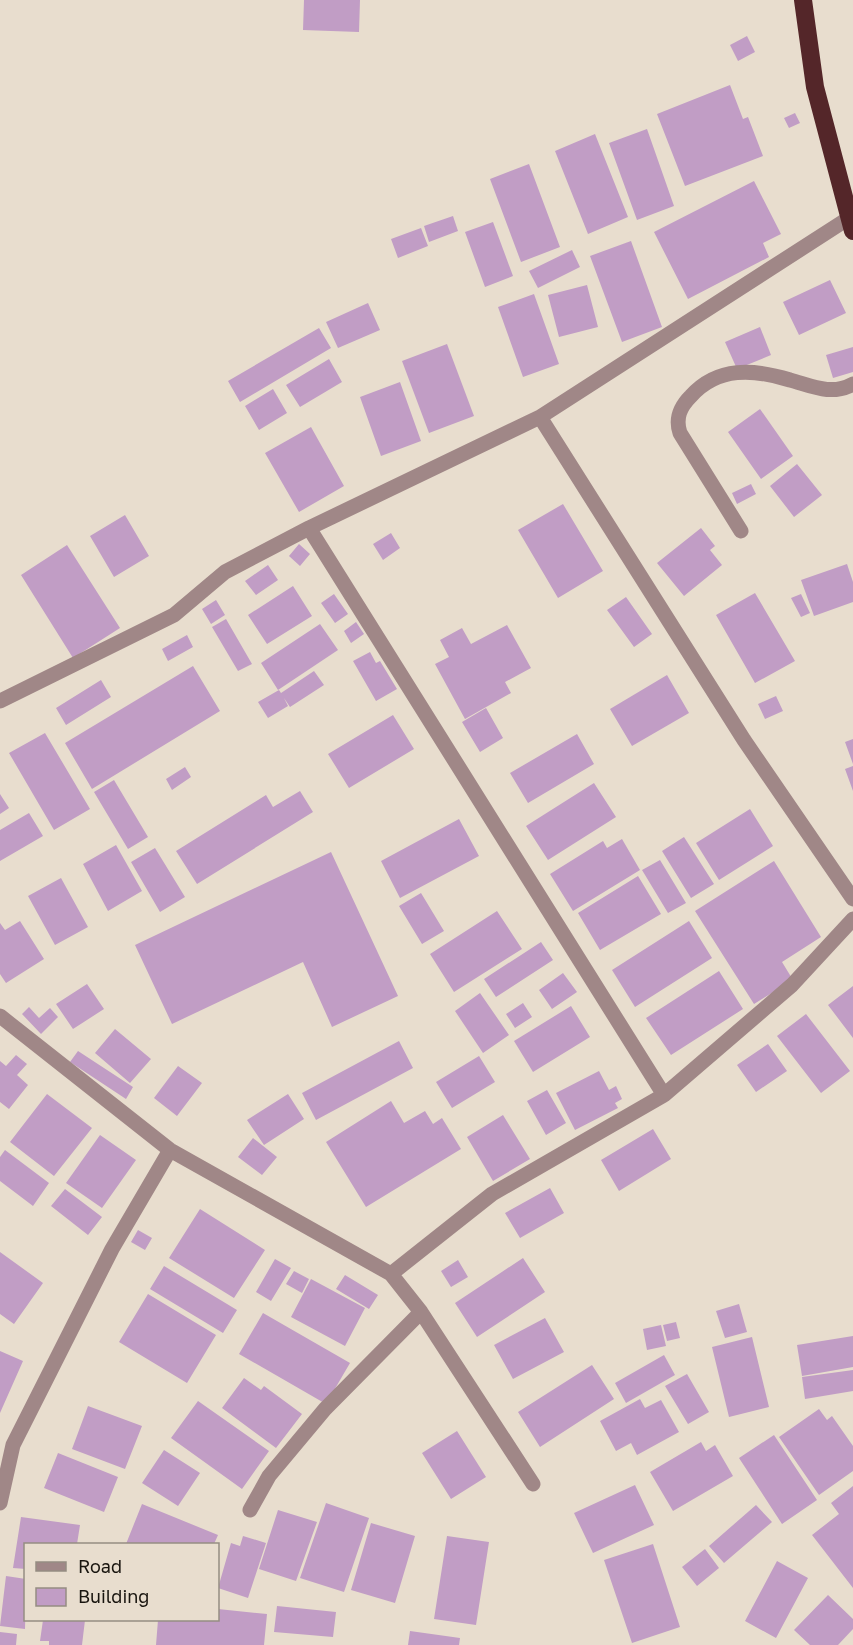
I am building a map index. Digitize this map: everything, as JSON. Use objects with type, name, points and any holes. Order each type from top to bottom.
[{"type":"highway","points":[[803,0],[815,87],[851,224]]},
{"type":"street","points":[[0,701],[174,615],[225,572],[309,528],[540,417],[851,224]]},
{"type":"street","points":[[741,531],[680,433],[677,419],[688,398],[709,380],[730,373],[775,376],[824,390],[837,391],[853,384]]},
{"type":"street","points":[[540,417],[744,740],[853,899]]},
{"type":"street","points":[[309,528],[664,1095]]},
{"type":"street","points":[[391,1274],[492,1194],[664,1095],[792,985],[853,919]]},
{"type":"street","points":[[0,1016],[170,1150],[391,1274],[421,1312],[533,1484]]},
{"type":"street","points":[[0,1503],[6,1445],[112,1249],[170,1150]]},
{"type":"street","points":[[250,1510],[269,1476],[325,1409],[421,1312]]},
{"type":"building","points":[[304,0],[360,0],[359,32],[303,30]]},
{"type":"building","points":[[747,36],[755,52],[738,61],[730,45]]},
{"type":"building","points":[[730,85],[743,119],[748,117],[763,156],[685,186],[657,114]]},
{"type":"building","points":[[795,113],[800,123],[789,128],[784,118]]},
{"type":"building","points":[[647,129],[674,206],[637,220],[609,143]]},
{"type":"building","points":[[595,134],[628,217],[588,234],[555,151]]},
{"type":"building","points":[[529,164],[560,247],[521,262],[490,179]]},
{"type":"building","points":[[754,181],[781,234],[763,243],[769,257],[688,299],[654,232]]},
{"type":"building","points":[[453,216],[458,231],[429,242],[424,226]]},
{"type":"building","points":[[493,222],[513,276],[485,287],[465,232]]},
{"type":"building","points":[[421,228],[428,246],[398,258],[391,239]]},
{"type":"building","points":[[631,241],[662,327],[622,342],[590,256]]},
{"type":"building","points":[[572,250],[580,267],[538,288],[529,271]]},
{"type":"building","points":[[830,280],[846,313],[799,335],[783,302]]},
{"type":"building","points":[[587,285],[598,327],[559,337],[548,295]]},
{"type":"building","points":[[534,294],[559,364],[523,377],[498,307]]},
{"type":"building","points":[[368,303],[380,330],[338,348],[326,322]]},
{"type":"building","points":[[760,327],[771,355],[737,369],[725,342]]},
{"type":"building","points":[[319,328],[331,348],[240,402],[228,381]]},
{"type":"building","points":[[447,344],[474,416],[429,433],[402,361]]},
{"type":"building","points":[[853,347],[853,372],[833,378],[826,355]]},
{"type":"building","points":[[329,359],[342,382],[300,407],[286,385]]},
{"type":"building","points":[[400,382],[421,441],[381,456],[360,397]]},
{"type":"building","points":[[273,389],[287,413],[259,430],[245,406]]},
{"type":"building","points":[[760,409],[793,456],[761,479],[728,432]]},
{"type":"building","points":[[311,427],[344,486],[299,512],[265,453]]},
{"type":"building","points":[[797,464],[822,495],[794,517],[770,486]]},
{"type":"building","points":[[751,484],[756,494],[737,504],[732,493]]},
{"type":"building","points":[[563,504],[603,571],[558,598],[518,530]]},
{"type":"building","points":[[125,515],[149,556],[114,577],[90,536]]},
{"type":"building","points":[[701,528],[715,546],[710,550],[722,565],[684,596],[657,563]]},
{"type":"building","points":[[391,533],[400,548],[383,560],[373,544]]},
{"type":"building","points":[[299,544],[310,554],[300,566],[289,556]]},
{"type":"building","points":[[67,545],[120,628],[73,658],[21,575]]},
{"type":"building","points":[[847,564],[853,582],[853,602],[814,616],[801,580]]},
{"type":"building","points":[[268,565],[278,580],[256,595],[245,581]]},
{"type":"building","points":[[293,586],[312,616],[267,644],[248,615]]},
{"type":"building","points":[[755,593],[795,661],[755,683],[716,615]]},
{"type":"building","points":[[334,594],[348,614],[335,623],[321,603]]},
{"type":"building","points":[[801,594],[810,613],[801,617],[791,598]]},
{"type":"building","points":[[626,597],[652,634],[634,647],[607,610]]},
{"type":"building","points":[[216,600],[225,615],[211,624],[202,609]]},
{"type":"building","points":[[226,619],[252,664],[238,671],[212,627]]},
{"type":"building","points":[[356,622],[364,634],[351,643],[344,631]]},
{"type":"building","points":[[320,624],[338,650],[278,690],[261,663]]},
{"type":"building","points":[[507,625],[531,668],[505,682],[511,693],[465,719],[435,664],[449,657],[440,640],[462,628],[471,644]]},
{"type":"building","points":[[187,635],[193,647],[168,661],[162,649]]},
{"type":"building","points":[[370,652],[376,663],[380,661],[397,689],[376,701],[353,661]]},
{"type":"building","points":[[193,666],[220,711],[92,789],[65,743]]},
{"type":"building","points":[[314,671],[324,685],[290,707],[284,698],[288,706],[268,718],[258,702],[279,690],[281,693]]},
{"type":"building","points":[[667,675],[689,713],[632,746],[610,709]]},
{"type":"building","points":[[101,680],[111,697],[66,725],[56,708]]},
{"type":"building","points":[[776,696],[783,711],[765,719],[758,704]]},
{"type":"building","points":[[486,708],[503,738],[480,752],[462,722]]},
{"type":"building","points":[[393,715],[414,749],[349,788],[328,754]]},
{"type":"building","points":[[45,733],[90,809],[54,830],[9,753]]},
{"type":"building","points":[[577,734],[594,764],[528,803],[510,773]]},
{"type":"building","points":[[853,739],[853,764],[845,742]]},
{"type":"building","points":[[853,766],[853,791],[845,769]]},
{"type":"building","points":[[185,767],[191,777],[172,790],[166,779]]},
{"type":"building","points":[[114,780],[148,837],[128,849],[94,792]]},
{"type":"building","points":[[594,783],[616,817],[548,860],[526,826]]},
{"type":"building","points":[[300,791],[313,812],[197,884],[176,851],[266,795],[273,807]]},
{"type":"building","points":[[0,794],[9,808],[0,814]]},
{"type":"building","points":[[750,809],[773,846],[719,880],[696,843]]},
{"type":"building","points":[[29,813],[43,836],[0,861],[0,830]]},
{"type":"building","points":[[459,819],[479,856],[400,898],[381,861]]},
{"type":"building","points":[[684,837],[714,884],[691,898],[662,851]]},
{"type":"building","points":[[622,839],[640,870],[573,911],[550,874],[603,841],[607,848]]},
{"type":"building","points":[[116,845],[142,891],[108,911],[83,864]]},
{"type":"building","points":[[155,848],[185,897],[160,912],[131,862]]},
{"type":"building","points":[[331,852],[398,996],[332,1027],[303,962],[172,1024],[135,945]]},
{"type":"building","points":[[660,860],[686,903],[668,913],[642,870]]},
{"type":"building","points":[[774,861],[821,937],[782,962],[793,980],[754,1004],[695,911]]},
{"type":"building","points":[[638,876],[661,914],[600,950],[578,913]]},
{"type":"building","points":[[61,878],[88,927],[55,945],[28,896]]},
{"type":"building","points":[[421,893],[444,931],[422,944],[399,906]]},
{"type":"building","points":[[497,911],[522,949],[454,992],[430,954]]},
{"type":"building","points":[[20,921],[44,959],[6,983],[0,974],[0,923],[5,930]]},
{"type":"building","points":[[689,921],[712,958],[635,1007],[612,970]]},
{"type":"building","points":[[541,942],[553,960],[496,997],[484,979]]},
{"type":"building","points":[[719,971],[743,1009],[671,1055],[646,1018]]},
{"type":"building","points":[[563,973],[577,992],[552,1009],[539,990]]},
{"type":"building","points":[[87,984],[104,1009],[73,1029],[56,1004]]},
{"type":"building","points":[[853,986],[853,1038],[828,1005]]},
{"type":"building","points":[[480,993],[509,1035],[483,1053],[455,1011]]},
{"type":"building","points":[[523,1003],[532,1017],[515,1028],[506,1014]]},
{"type":"building","points":[[571,1006],[590,1037],[533,1072],[514,1041]]},
{"type":"building","points":[[29,1007],[39,1018],[50,1008],[58,1017],[41,1034],[22,1014]]},
{"type":"building","points":[[806,1014],[850,1071],[821,1093],[777,1036]]},
{"type":"building","points":[[115,1029],[151,1059],[130,1083],[95,1053]]},
{"type":"building","points":[[399,1041],[413,1068],[316,1120],[302,1093]]},
{"type":"building","points":[[768,1044],[787,1071],[756,1092],[737,1065]]},
{"type":"building","points":[[78,1051],[133,1087],[126,1099],[70,1062]]},
{"type":"building","points":[[16,1055],[27,1064],[17,1075],[28,1085],[9,1109],[0,1102],[0,1061],[6,1066]]},
{"type":"building","points":[[479,1056],[495,1082],[452,1108],[436,1082]]},
{"type":"building","points":[[178,1066],[202,1083],[177,1116],[154,1098]]},
{"type":"building","points":[[599,1071],[609,1090],[616,1086],[622,1099],[615,1103],[618,1108],[575,1130],[556,1093]]},
{"type":"building","points":[[547,1090],[566,1123],[546,1135],[527,1101]]},
{"type":"building","points":[[47,1094],[92,1128],[54,1176],[10,1142]]},
{"type":"building","points":[[288,1094],[304,1119],[264,1145],[247,1120]]},
{"type":"building","points":[[391,1101],[404,1123],[425,1111],[433,1124],[442,1118],[461,1149],[366,1207],[326,1142]]},
{"type":"building","points":[[503,1115],[530,1159],[493,1181],[467,1137]]},
{"type":"building","points":[[653,1129],[671,1159],[619,1191],[601,1160]]},
{"type":"building","points":[[100,1135],[136,1160],[102,1208],[66,1183]]},
{"type":"building","points":[[253,1138],[277,1157],[262,1175],[238,1157]]},
{"type":"building","points":[[5,1150],[49,1183],[33,1206],[0,1181],[0,1157]]},
{"type":"building","points":[[550,1188],[564,1213],[520,1238],[505,1213]]},
{"type":"building","points":[[65,1189],[102,1217],[88,1235],[51,1206]]},
{"type":"building","points":[[200,1209],[265,1250],[234,1298],[169,1258]]},
{"type":"building","points":[[138,1230],[152,1238],[145,1250],[131,1242]]},
{"type":"building","points":[[0,1252],[43,1283],[14,1324],[0,1314]]},
{"type":"building","points":[[523,1258],[545,1292],[477,1337],[455,1303]]},
{"type":"building","points":[[275,1259],[291,1268],[271,1301],[256,1292]]},
{"type":"building","points":[[458,1260],[468,1277],[451,1287],[441,1271]]},
{"type":"building","points":[[164,1266],[237,1310],[223,1333],[150,1289]]},
{"type":"building","points":[[294,1271],[309,1279],[302,1293],[286,1284]]},
{"type":"building","points":[[345,1275],[378,1295],[369,1309],[336,1289]]},
{"type":"building","points":[[311,1279],[365,1308],[345,1346],[291,1317]]},
{"type":"building","points":[[148,1294],[216,1335],[187,1383],[119,1342]]},
{"type":"building","points":[[739,1304],[747,1332],[725,1338],[716,1311]]},
{"type":"building","points":[[263,1313],[350,1363],[326,1404],[239,1354]]},
{"type":"building","points":[[545,1318],[564,1352],[513,1379],[494,1345]]},
{"type":"building","points":[[676,1322],[680,1338],[667,1341],[663,1325]]},
{"type":"building","points":[[661,1325],[666,1346],[647,1350],[643,1329]]},
{"type":"building","points":[[853,1336],[853,1367],[802,1376],[797,1345]]},
{"type":"building","points":[[752,1337],[769,1407],[729,1417],[712,1347]]},
{"type":"building","points":[[0,1351],[23,1361],[0,1413]]},
{"type":"building","points":[[664,1355],[675,1375],[626,1403],[615,1383]]},
{"type":"building","points":[[592,1365],[614,1399],[540,1447],[518,1412]]},
{"type":"building","points":[[853,1370],[853,1391],[805,1399],[802,1377]]},
{"type":"building","points":[[687,1374],[709,1412],[688,1424],[665,1386]]},
{"type":"building","points":[[244,1378],[261,1390],[264,1386],[302,1414],[276,1448],[222,1408]]},
{"type":"building","points":[[640,1399],[645,1408],[661,1400],[679,1432],[637,1455],[631,1443],[616,1451],[600,1421]]},
{"type":"building","points":[[198,1401],[269,1451],[242,1489],[171,1438]]},
{"type":"building","points":[[88,1406],[142,1426],[125,1469],[72,1449]]},
{"type":"building","points":[[819,1409],[827,1420],[832,1416],[853,1446],[853,1471],[819,1495],[779,1437]]},
{"type":"building","points":[[457,1431],[486,1477],[451,1499],[422,1453]]},
{"type":"building","points":[[774,1435],[817,1500],[782,1524],[739,1458]]},
{"type":"building","points":[[701,1442],[706,1451],[715,1445],[733,1476],[673,1511],[650,1472]]},
{"type":"building","points":[[164,1450],[200,1473],[178,1506],[142,1483]]},
{"type":"building","points":[[58,1453],[118,1477],[104,1512],[44,1488]]},
{"type":"building","points":[[635,1485],[654,1525],[593,1553],[574,1513]]},
{"type":"building","points":[[853,1486],[853,1588],[812,1535],[839,1514],[831,1503]]},
{"type":"building","points":[[326,1503],[369,1518],[344,1592],[300,1578]]},
{"type":"building","points":[[142,1504],[218,1535],[214,1543],[126,1543]]},
{"type":"building","points":[[756,1505],[772,1522],[724,1563],[709,1546]]},
{"type":"building","points":[[278,1510],[317,1522],[296,1581],[259,1569]]},
{"type":"building","points":[[21,1517],[80,1525],[77,1543],[24,1543],[24,1569],[13,1568]]},
{"type":"building","points":[[371,1523],[415,1536],[395,1603],[351,1590]]},
{"type":"building","points":[[243,1536],[266,1543],[248,1598],[219,1588],[231,1543],[240,1546]]},
{"type":"building","points":[[447,1536],[489,1542],[476,1625],[434,1619]]},
{"type":"building","points":[[653,1544],[680,1627],[632,1643],[604,1560]]},
{"type":"building","points":[[705,1549],[719,1568],[697,1586],[682,1567]]},
{"type":"building","points":[[777,1561],[808,1578],[776,1638],[745,1621]]},
{"type":"building","points":[[6,1576],[24,1579],[25,1629],[0,1626]]},
{"type":"building","points":[[828,1595],[853,1619],[853,1629],[838,1645],[810,1645],[794,1630]]},
{"type":"building","points":[[277,1606],[336,1612],[333,1637],[274,1632]]},
{"type":"building","points":[[219,1609],[267,1614],[264,1645],[156,1645],[158,1621],[219,1621]]},
{"type":"building","points":[[43,1621],[85,1621],[82,1645],[49,1645],[49,1641],[40,1641]]},
{"type":"building","points":[[410,1631],[460,1638],[459,1645],[408,1645]]},
{"type":"building","points":[[0,1632],[17,1634],[16,1645],[0,1645]]}]
